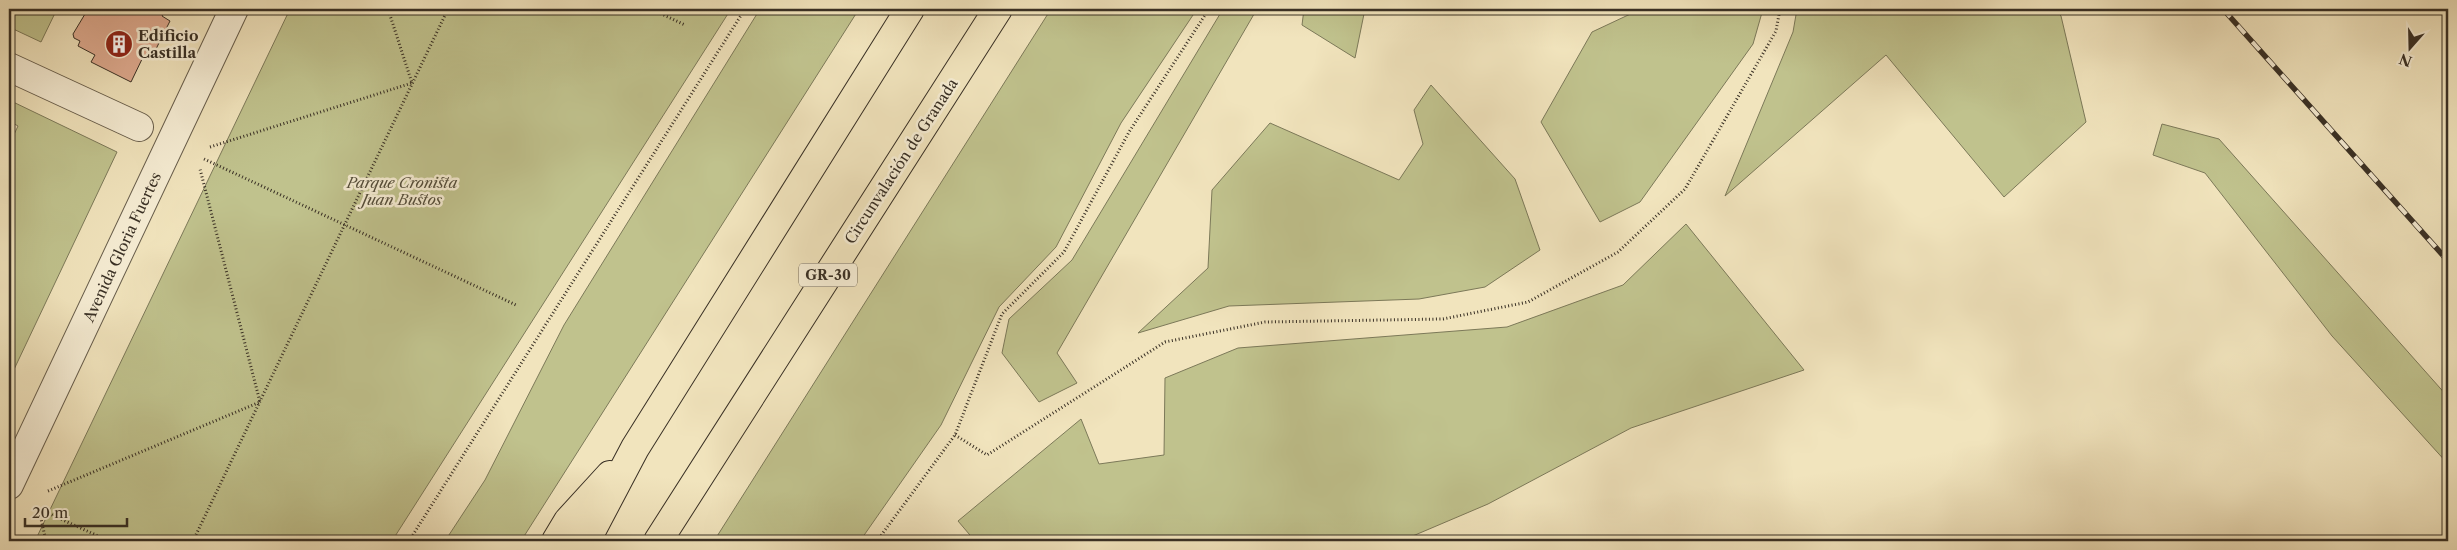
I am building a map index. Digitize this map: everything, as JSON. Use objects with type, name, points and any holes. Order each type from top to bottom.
[{"type":"highway","points":[[586,541],[635,448],[910,9]]},
{"type":"highway","name":"Circunvalación de Granada","points":[[658,541],[998,9]]},
{"type":"highway","points":[[556,541],[568,521],[635,448]]},
{"type":"street","name":"Avenida Gloria Fuertes","points":[[9,485],[234,9]]},
{"type":"street","points":[[9,67],[139,128]]},
{"type":"path","points":[[388,9],[412,83]]},
{"type":"path","points":[[193,541],[448,9]]},
{"type":"path","points":[[651,9],[685,25]]},
{"type":"path","points":[[409,541],[745,9]]},
{"type":"path","points":[[877,541],[955,435],[1002,314],[1064,252],[1129,132],[1209,9]]},
{"type":"path","points":[[955,435],[987,454],[1165,342],[1265,322],[1443,319],[1528,302],[1618,252],[1685,189],[1776,31],[1780,9]]},
{"type":"path","points":[[210,147],[412,83]]},
{"type":"path","points":[[204,159],[516,305]]},
{"type":"path","points":[[200,169],[260,402]]},
{"type":"path","points":[[48,491],[260,402]]},
{"type":"path","points":[[46,541],[39,509],[109,541]]},
{"type":"green space","points":[[9,9],[57,9],[41,42],[9,27]]},
{"type":"green space","name":"Parque Cronista Juan Bustos","points":[[290,9],[731,9],[392,541],[35,541]]},
{"type":"green space","points":[[760,9],[859,9],[521,541],[445,541],[485,480],[564,325]]},
{"type":"green space","points":[[1051,9],[1197,9],[1121,123],[1056,247],[999,307],[941,425],[860,541],[714,541]]},
{"type":"green space","points":[[1223,9],[1257,9],[1057,353],[1077,383],[1039,402],[1002,353],[1009,319],[1072,260]]},
{"type":"green space","points":[[1304,9],[1365,9],[1355,58],[1302,25]]},
{"type":"green space","points":[[1641,9],[1763,9],[1753,44],[1640,202],[1600,222],[1541,122],[1592,32]]},
{"type":"green space","points":[[1797,9],[2055,9],[2061,16],[2086,122],[2004,197],[1886,55],[1725,196],[1793,32]]},
{"type":"green space","points":[[1431,85],[1515,179],[1540,250],[1485,287],[1419,299],[1229,306],[1138,333],[1208,268],[1212,190],[1270,123],[1399,180],[1423,144],[1414,110]]},
{"type":"green space","points":[[9,100],[117,152],[9,380],[9,145],[18,126],[9,121]]},
{"type":"green space","points":[[2162,124],[2219,139],[2448,397],[2448,464],[2332,336],[2205,173],[2153,155]]},
{"type":"green space","points":[[1686,224],[1804,370],[1631,428],[1488,504],[1401,541],[975,541],[958,521],[1081,419],[1099,464],[1164,455],[1165,378],[1238,348],[1507,327],[1623,285]]},
{"type":"building","name":"Edificio Castilla","points":[[88,9],[166,9],[162,16],[170,21],[151,59],[144,55],[131,82],[91,62],[95,55],[78,46],[80,41],[74,38],[73,34]]},
{"type":"railway","points":[[2223,9],[2448,261]]},
{"type":"place","name":"Edificio Castilla","points":[[119,44]]}]
